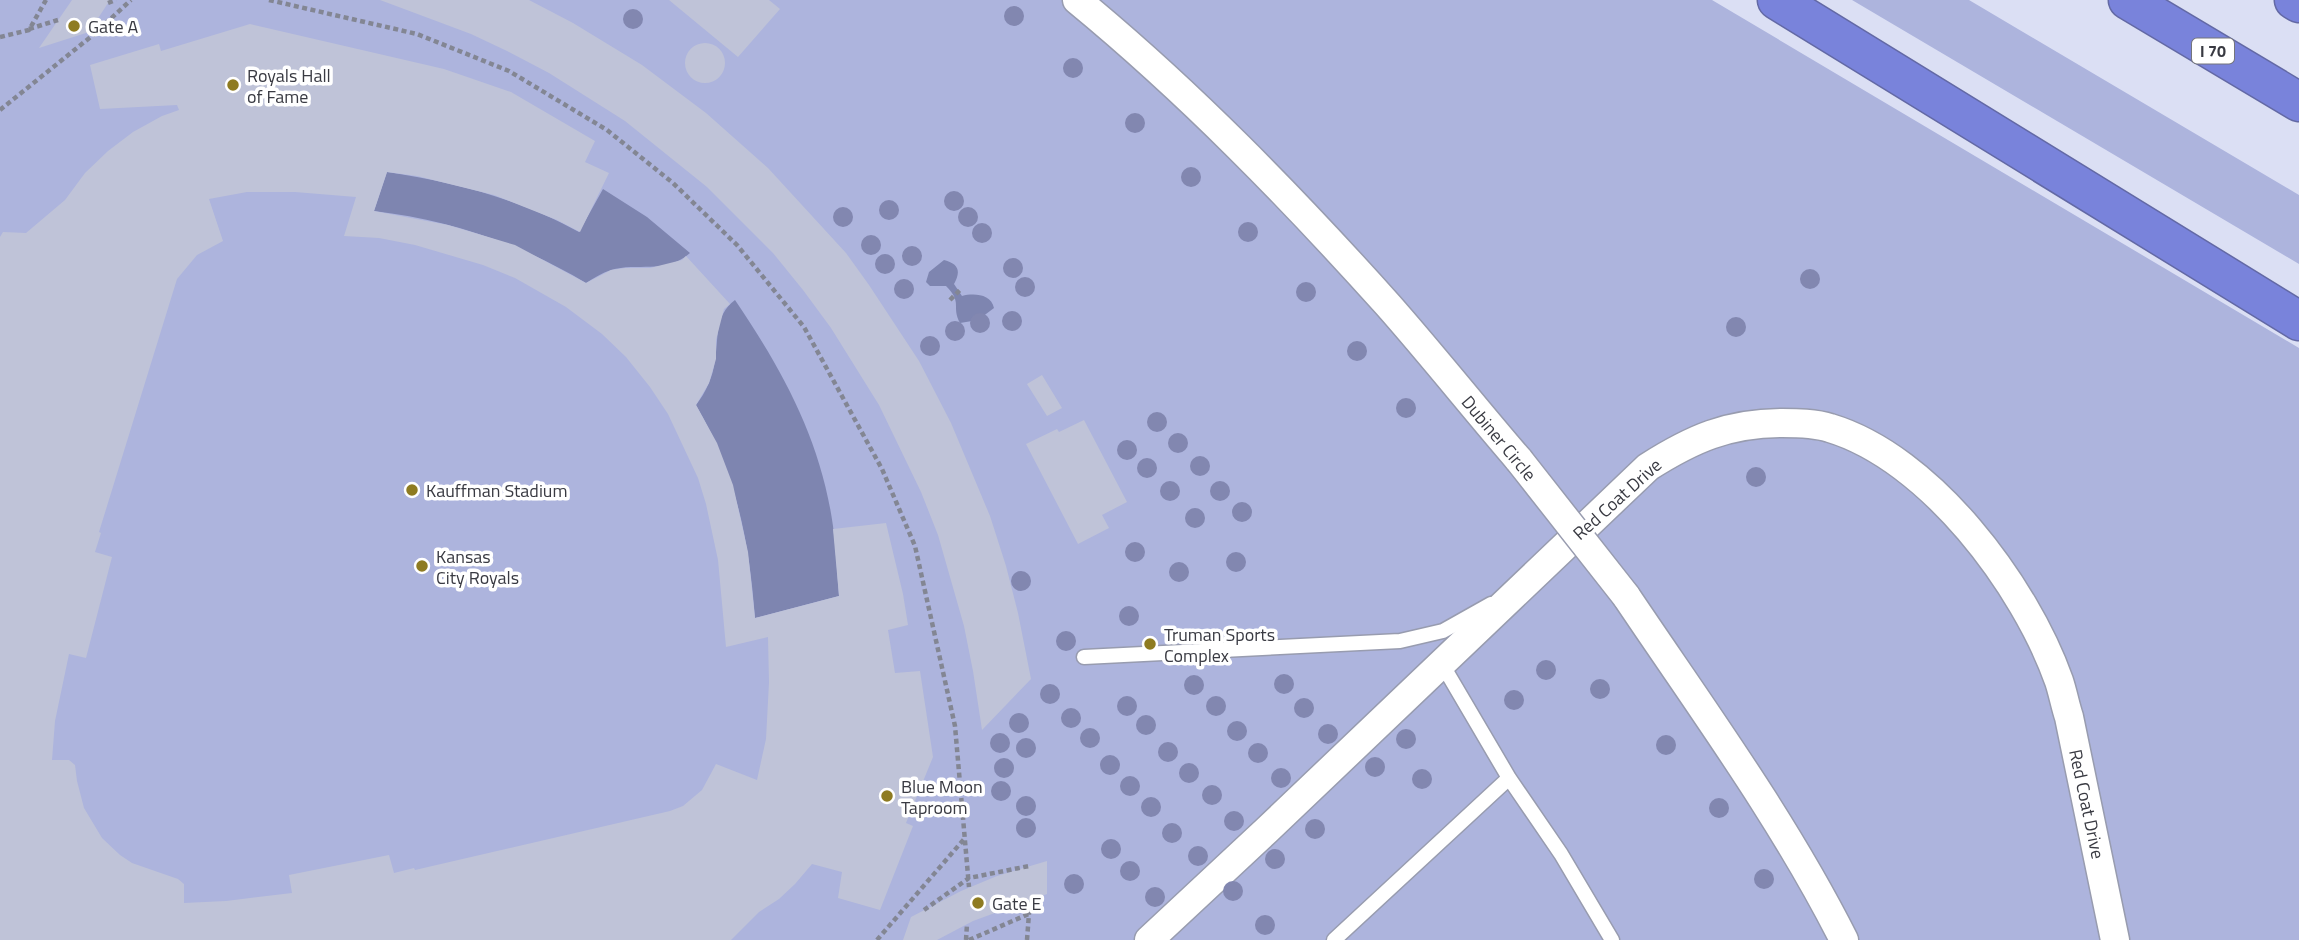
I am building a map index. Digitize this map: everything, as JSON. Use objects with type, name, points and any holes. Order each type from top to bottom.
[{"type":"highway","points":[[1777,0],[2299,321]]},
{"type":"highway","name":"I 70","points":[[2128,0],[2299,102]]},
{"type":"highway","points":[[2294,0],[2299,3]]},
{"type":"street","name":"Dubiner Circle","points":[[1077,0],[1191,100],[1287,194],[1390,307],[1519,460],[1626,596],[1775,817],[1844,940]]},
{"type":"street","name":"Red Coat Drive","points":[[1149,940],[1648,467],[1679,447],[1707,434],[1752,425],[1796,423],[1828,427],[1860,439],[1886,454],[1939,497],[1995,562],[2023,606],[2046,649],[2059,682],[2115,940]]},
{"type":"lane","points":[[1084,657],[1400,640],[1443,631],[1525,584]]},
{"type":"lane","points":[[1442,664],[1509,778],[1561,854],[1612,940]]},
{"type":"lane","points":[[1334,940],[1509,778]]},
{"type":"path","points":[[29,30],[46,0]]},
{"type":"path","points":[[108,3],[116,0]]},
{"type":"path","points":[[0,110],[93,35],[131,0]]},
{"type":"path","points":[[269,0],[417,34],[509,71],[607,130],[673,183],[737,246],[804,327],[882,469],[915,547],[955,726],[969,887]]},
{"type":"path","points":[[0,37],[58,20]]},
{"type":"path","points":[[950,300],[961,289]]},
{"type":"path","points":[[877,940],[965,838]]},
{"type":"path","points":[[924,910],[969,877],[1029,866]]},
{"type":"path","points":[[1027,940],[1030,900]]},
{"type":"path","points":[[967,924],[968,940],[1031,913]]},
{"type":"shaded area","name":"Truman Sports Complex","points":[[0,0],[1712,0],[2299,348],[2299,940],[0,940]]},
{"type":"shaded area","points":[[1852,0],[1969,0],[2299,195],[2299,264]]},
{"type":"shaded area","points":[[387,172],[486,193],[534,210],[579,232],[603,189],[647,217],[690,253],[671,264],[611,270],[586,283],[510,245],[484,236],[457,227],[374,211]]},
{"type":"shaded area","points":[[944,260],[956,266],[958,275],[954,284],[962,296],[986,297],[994,308],[978,320],[960,323],[956,301],[951,292],[946,286],[930,286],[926,282],[929,272]]},
{"type":"shaded area","points":[[735,300],[784,380],[809,435],[827,495],[834,535],[839,596],[755,618],[749,561],[731,482],[696,405],[713,372],[720,320]]},
{"type":"building","name":"Gate A","points":[[72,0],[110,0],[89,32],[39,48]]},
{"type":"building","points":[[380,0],[529,0],[573,23],[642,65],[706,113],[768,168],[846,253],[919,361],[951,423],[990,516],[1006,566],[1031,679],[982,730],[964,626],[938,535],[921,492],[879,405],[831,328],[773,253],[707,187],[625,121],[549,73],[507,51],[471,34]]},
{"type":"building","points":[[669,0],[769,0],[780,9],[738,57]]},
{"type":"building","points":[[250,24],[444,69],[511,92],[595,141],[585,162],[609,173],[580,232],[494,195],[417,176],[387,172],[374,211],[448,225],[515,245],[586,283],[611,270],[650,268],[682,260],[686,256],[730,304],[724,309],[709,383],[696,405],[717,443],[733,485],[748,552],[755,618],[839,596],[833,529],[886,523],[908,625],[888,630],[895,673],[920,671],[933,757],[906,823],[913,826],[880,910],[838,898],[842,872],[812,864],[795,884],[759,912],[731,940],[0,940],[0,237],[3,232],[26,233],[65,200],[85,173],[108,151],[133,132],[179,110],[177,105],[100,109],[90,65],[159,44],[161,51]],"holes":[[[247,192],[295,192],[356,197],[344,236],[379,238],[415,245],[483,265],[515,278],[566,307],[602,334],[626,357],[650,387],[668,414],[698,478],[706,504],[718,560],[726,647],[768,637],[766,739],[757,780],[716,764],[702,790],[683,806],[670,811],[415,870],[414,868],[394,873],[389,855],[289,875],[292,893],[226,901],[184,903],[184,884],[178,879],[132,863],[102,838],[84,808],[75,765],[69,760],[52,760],[55,721],[69,654],[86,658],[112,557],[95,552],[101,533],[99,532],[177,279],[197,255],[223,241],[209,199]]]},
{"type":"building","points":[[705,43],[713,44],[719,49],[724,55],[724,71],[719,77],[713,82],[705,83],[697,82],[691,77],[686,71],[685,63],[686,55],[691,49],[697,44]]},
{"type":"building","points":[[1042,375],[1062,408],[1047,416],[1027,384]]},
{"type":"building","points":[[1084,420],[1127,502],[1102,515],[1109,528],[1078,544],[1026,444]]},
{"type":"building","name":"Gate E","points":[[1047,861],[1047,894],[973,921],[937,940],[903,940],[911,917],[997,876]]},
{"type":"place","name":"Gate A","points":[[74,26]]},
{"type":"place","name":"Royals Hall of Fame","points":[[233,85]]},
{"type":"place","name":"Kauffman Stadium","points":[[412,490]]},
{"type":"place","name":"Kansas City Royals","points":[[422,566]]},
{"type":"place","name":"Truman Sports Complex","points":[[1150,644]]},
{"type":"place","name":"Blue Moon Taproom","points":[[887,796]]},
{"type":"place","name":"Gate E","points":[[978,903]]}]
